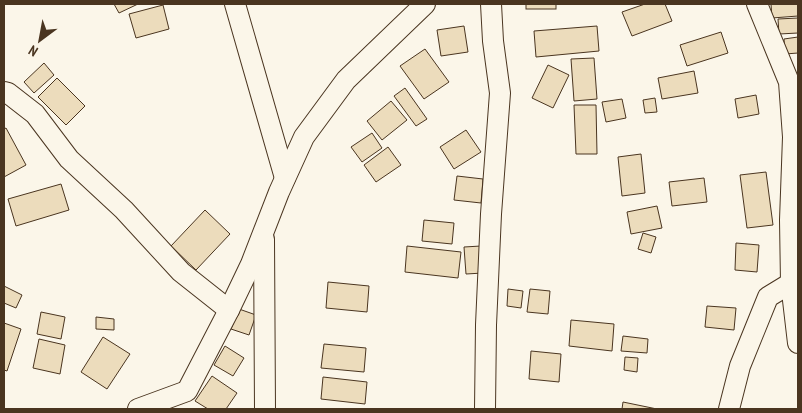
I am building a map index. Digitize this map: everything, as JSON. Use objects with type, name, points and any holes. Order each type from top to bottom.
[{"type":"street","points":[[235,4],[285,178]]},
{"type":"street","points":[[138,409],[187,391],[251,264],[285,178],[304,137],[346,80],[425,4]]},
{"type":"street","points":[[485,409],[486,325],[491,214],[500,92],[493,41],[491,4]]},
{"type":"street","points":[[757,4],[789,82],[794,137],[790,220],[791,283],[798,343]]},
{"type":"street","points":[[4,92],[35,114],[69,158],[124,210],[181,272],[229,310]]},
{"type":"street","points":[[264,229],[265,409]]},
{"type":"street","points":[[729,409],[740,366],[768,297],[791,283]]},
{"type":"building","points":[[114,4],[138,4],[119,13]]},
{"type":"building","points":[[526,4],[556,4],[556,9],[526,9]]},
{"type":"building","points":[[645,4],[665,4],[672,21],[632,36],[622,12]]},
{"type":"building","points":[[771,4],[798,4],[798,16],[772,18]]},
{"type":"building","points":[[163,5],[169,29],[136,38],[129,14]]},
{"type":"building","points":[[798,18],[798,33],[779,34],[778,19]]},
{"type":"building","points":[[464,26],[468,52],[441,56],[437,30]]},
{"type":"building","points":[[597,26],[599,51],[536,57],[534,31]]},
{"type":"building","points":[[721,32],[728,53],[687,66],[680,45]]},
{"type":"building","points":[[798,37],[798,53],[785,54],[784,39]]},
{"type":"building","points":[[425,49],[449,82],[424,99],[400,66]]},
{"type":"building","points":[[594,58],[597,99],[574,101],[571,59]]},
{"type":"building","points":[[44,63],[54,75],[34,93],[24,82]]},
{"type":"building","points":[[548,65],[569,75],[553,108],[532,98]]},
{"type":"building","points":[[694,71],[698,93],[662,99],[658,78]]},
{"type":"building","points":[[57,78],[85,106],[66,125],[38,97]]},
{"type":"building","points":[[405,88],[427,119],[416,126],[394,96]]},
{"type":"building","points":[[756,95],[759,114],[738,118],[735,99]]},
{"type":"building","points":[[655,98],[657,112],[645,113],[643,100]]},
{"type":"building","points":[[622,99],[626,118],[606,122],[602,102]]},
{"type":"building","points":[[391,101],[407,120],[382,140],[367,121]]},
{"type":"building","points":[[574,105],[596,105],[597,154],[576,154]]},
{"type":"building","points":[[6,128],[26,165],[4,177],[4,129]]},
{"type":"building","points":[[466,130],[481,152],[454,169],[440,147]]},
{"type":"building","points":[[372,133],[382,148],[362,162],[351,147]]},
{"type":"building","points":[[388,147],[401,165],[376,182],[364,165]]},
{"type":"building","points":[[641,154],[645,193],[622,196],[618,157]]},
{"type":"building","points":[[766,172],[773,225],[747,228],[740,175]]},
{"type":"building","points":[[457,176],[483,179],[481,203],[454,200]]},
{"type":"building","points":[[704,178],[707,202],[672,206],[669,182]]},
{"type":"building","points":[[61,184],[69,210],[16,226],[8,199]]},
{"type":"building","points":[[657,206],[662,228],[631,234],[627,212]]},
{"type":"building","points":[[205,210],[230,234],[196,270],[171,246]]},
{"type":"building","points":[[424,220],[454,223],[452,244],[422,241]]},
{"type":"building","points":[[643,233],[656,237],[651,253],[638,249]]},
{"type":"building","points":[[736,243],[759,245],[757,272],[735,270]]},
{"type":"building","points":[[407,246],[461,252],[458,278],[405,272]]},
{"type":"building","points":[[481,246],[483,273],[466,274],[464,247]]},
{"type":"building","points":[[328,282],[369,286],[367,312],[326,308]]},
{"type":"building","points":[[4,286],[22,295],[16,308],[4,303]]},
{"type":"building","points":[[508,289],[523,291],[521,308],[507,306]]},
{"type":"building","points":[[530,289],[550,291],[548,314],[527,312]]},
{"type":"building","points":[[707,306],[736,308],[734,330],[705,327]]},
{"type":"building","points":[[239,309],[256,315],[249,335],[231,329]]},
{"type":"building","points":[[41,312],[65,317],[61,339],[37,334]]},
{"type":"building","points":[[96,317],[114,319],[114,330],[96,329]]},
{"type":"building","points":[[571,320],[614,324],[612,351],[569,346]]},
{"type":"building","points":[[4,323],[21,329],[7,371],[4,370]]},
{"type":"building","points":[[623,336],[648,339],[647,353],[621,351]]},
{"type":"building","points":[[103,337],[130,354],[107,389],[81,372]]},
{"type":"building","points":[[39,339],[65,345],[60,374],[33,368]]},
{"type":"building","points":[[324,344],[366,348],[364,372],[321,368]]},
{"type":"building","points":[[225,346],[244,358],[233,376],[214,365]]},
{"type":"building","points":[[531,351],[561,354],[559,382],[529,379]]},
{"type":"building","points":[[625,357],[638,358],[637,372],[624,370]]},
{"type":"building","points":[[212,376],[237,393],[226,409],[208,409],[195,401]]},
{"type":"building","points":[[323,377],[367,382],[365,404],[321,399]]},
{"type":"building","points":[[623,402],[657,409],[622,409]]}]
